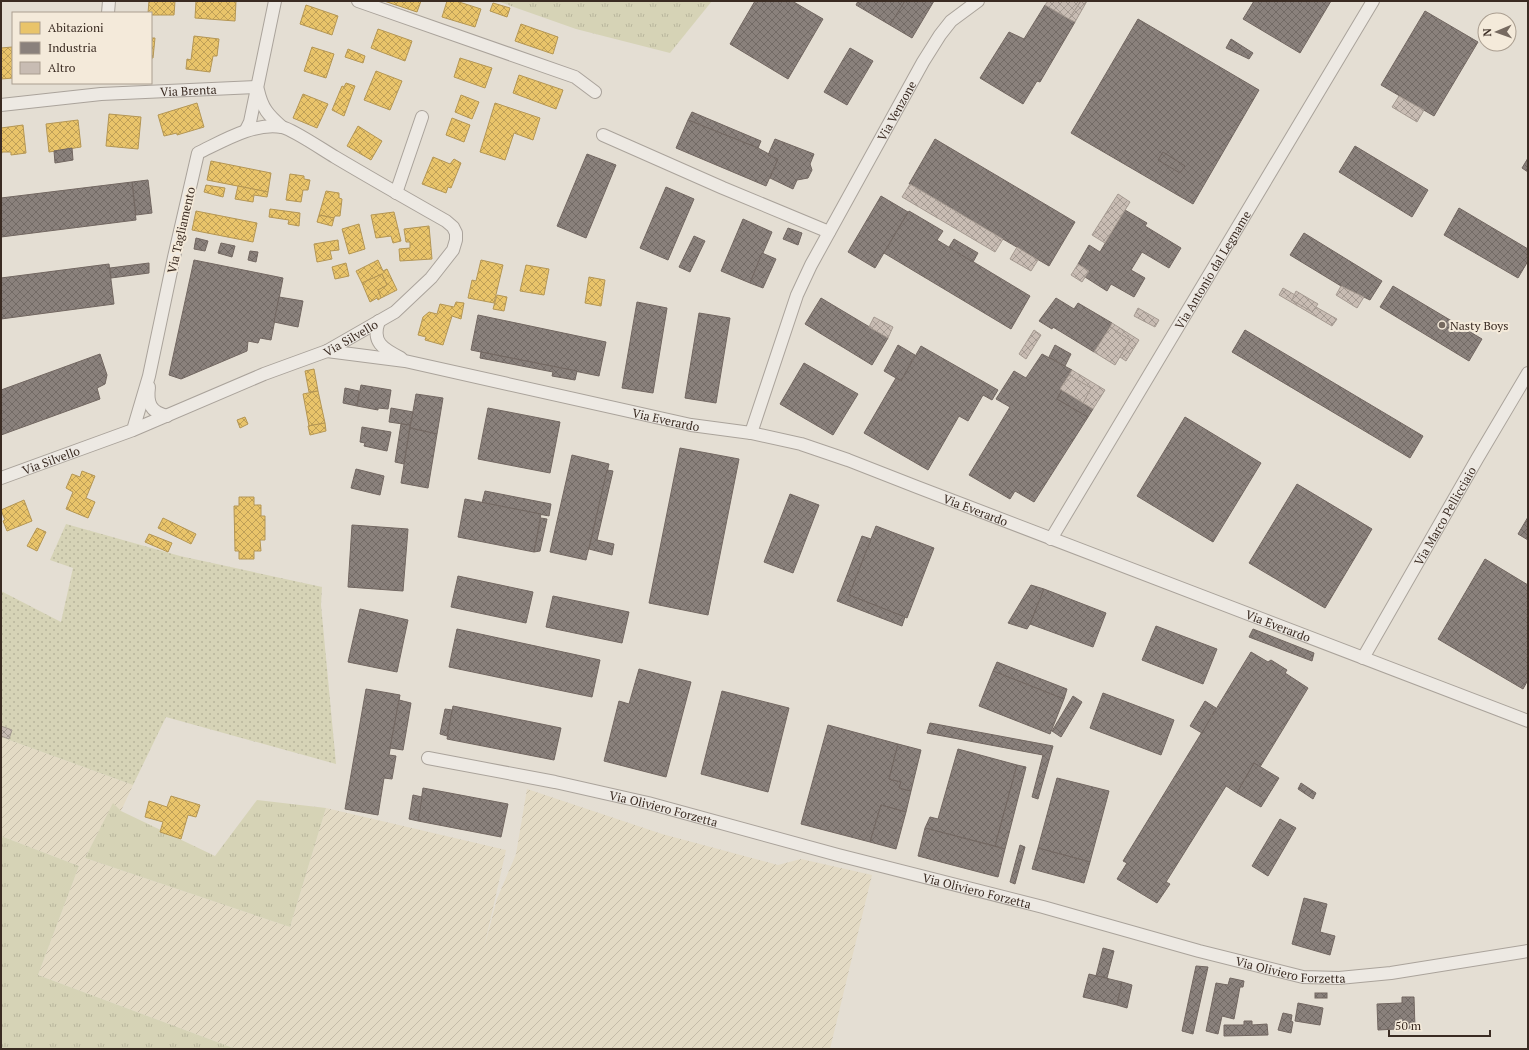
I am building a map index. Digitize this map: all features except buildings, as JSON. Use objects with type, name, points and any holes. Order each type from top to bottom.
[{"type":"street","points":[[108,12],[109,1]]},
{"type":"street","points":[[246,130],[250,122],[275,1]]},
{"type":"street","points":[[358,1],[575,76],[595,92]]},
{"type":"street","name":"Via Venzone","points":[[751,433],[797,294],[811,266],[923,62],[940,35],[951,21],[978,1]]},
{"type":"street","name":"Via Antonio dal Legname","points":[[1051,538],[1373,1]]},
{"type":"street","points":[[257,86],[261,103],[273,119],[282,127]]},
{"type":"street","name":"Via Brenta","points":[[1,105],[102,88],[257,86]]},
{"type":"street","points":[[396,193],[422,117]]},
{"type":"street","name":"Via Silvello","points":[[1,478],[133,430],[264,374],[327,351],[395,312],[431,278],[453,250],[456,240],[456,233],[453,227],[446,221],[297,134],[282,127],[264,128]]},
{"type":"street","name":"Via Tagliamento","points":[[133,430],[149,376],[198,153],[246,130],[264,128]]},
{"type":"street","points":[[603,135],[723,188],[829,232]]},
{"type":"street","name":"Via Everardo","points":[[379,321],[376,330],[376,337],[379,343],[389,352],[405,361]]},
{"type":"street","name":"Via Everardo","points":[[327,351],[405,361],[691,425],[751,433],[801,444],[848,460],[1528,721]]},
{"type":"street","name":"Via Marco Pellicciaio","points":[[1363,658],[1476,459],[1528,373]]},
{"type":"street","name":"Via Tagliamento","points":[[149,376],[149,403],[157,412],[167,416]]},
{"type":"street","name":"Via Oliviero Forzetta","points":[[428,758],[555,782],[648,803],[838,855],[1043,907],[1199,951],[1304,977],[1339,978],[1391,973],[1528,951]]},
{"type":"shaded area","points":[[1,737],[133,785],[121,811],[113,804],[85,858],[290,927],[326,808],[506,850],[484,948],[497,899],[516,854],[527,789],[662,834],[778,865],[801,859],[872,875],[830,1049],[236,1049],[38,975],[79,866],[1,836]]},
{"type":"green space","points":[[497,1],[712,1],[670,53],[576,29]]},
{"type":"green space","points":[[66,524],[180,556],[322,587],[321,605],[336,764],[166,717],[133,785],[1,737],[1,591],[61,622],[73,568],[50,560]]},
{"type":"green space","points":[[257,800],[326,808],[290,927],[85,858],[113,803],[121,811],[215,856]]},
{"type":"green space","points":[[1,836],[79,866],[38,975],[236,1049],[1,1049]]},
{"type":"place","name":"Nasty Boys","points":[[1442,325]]}]
